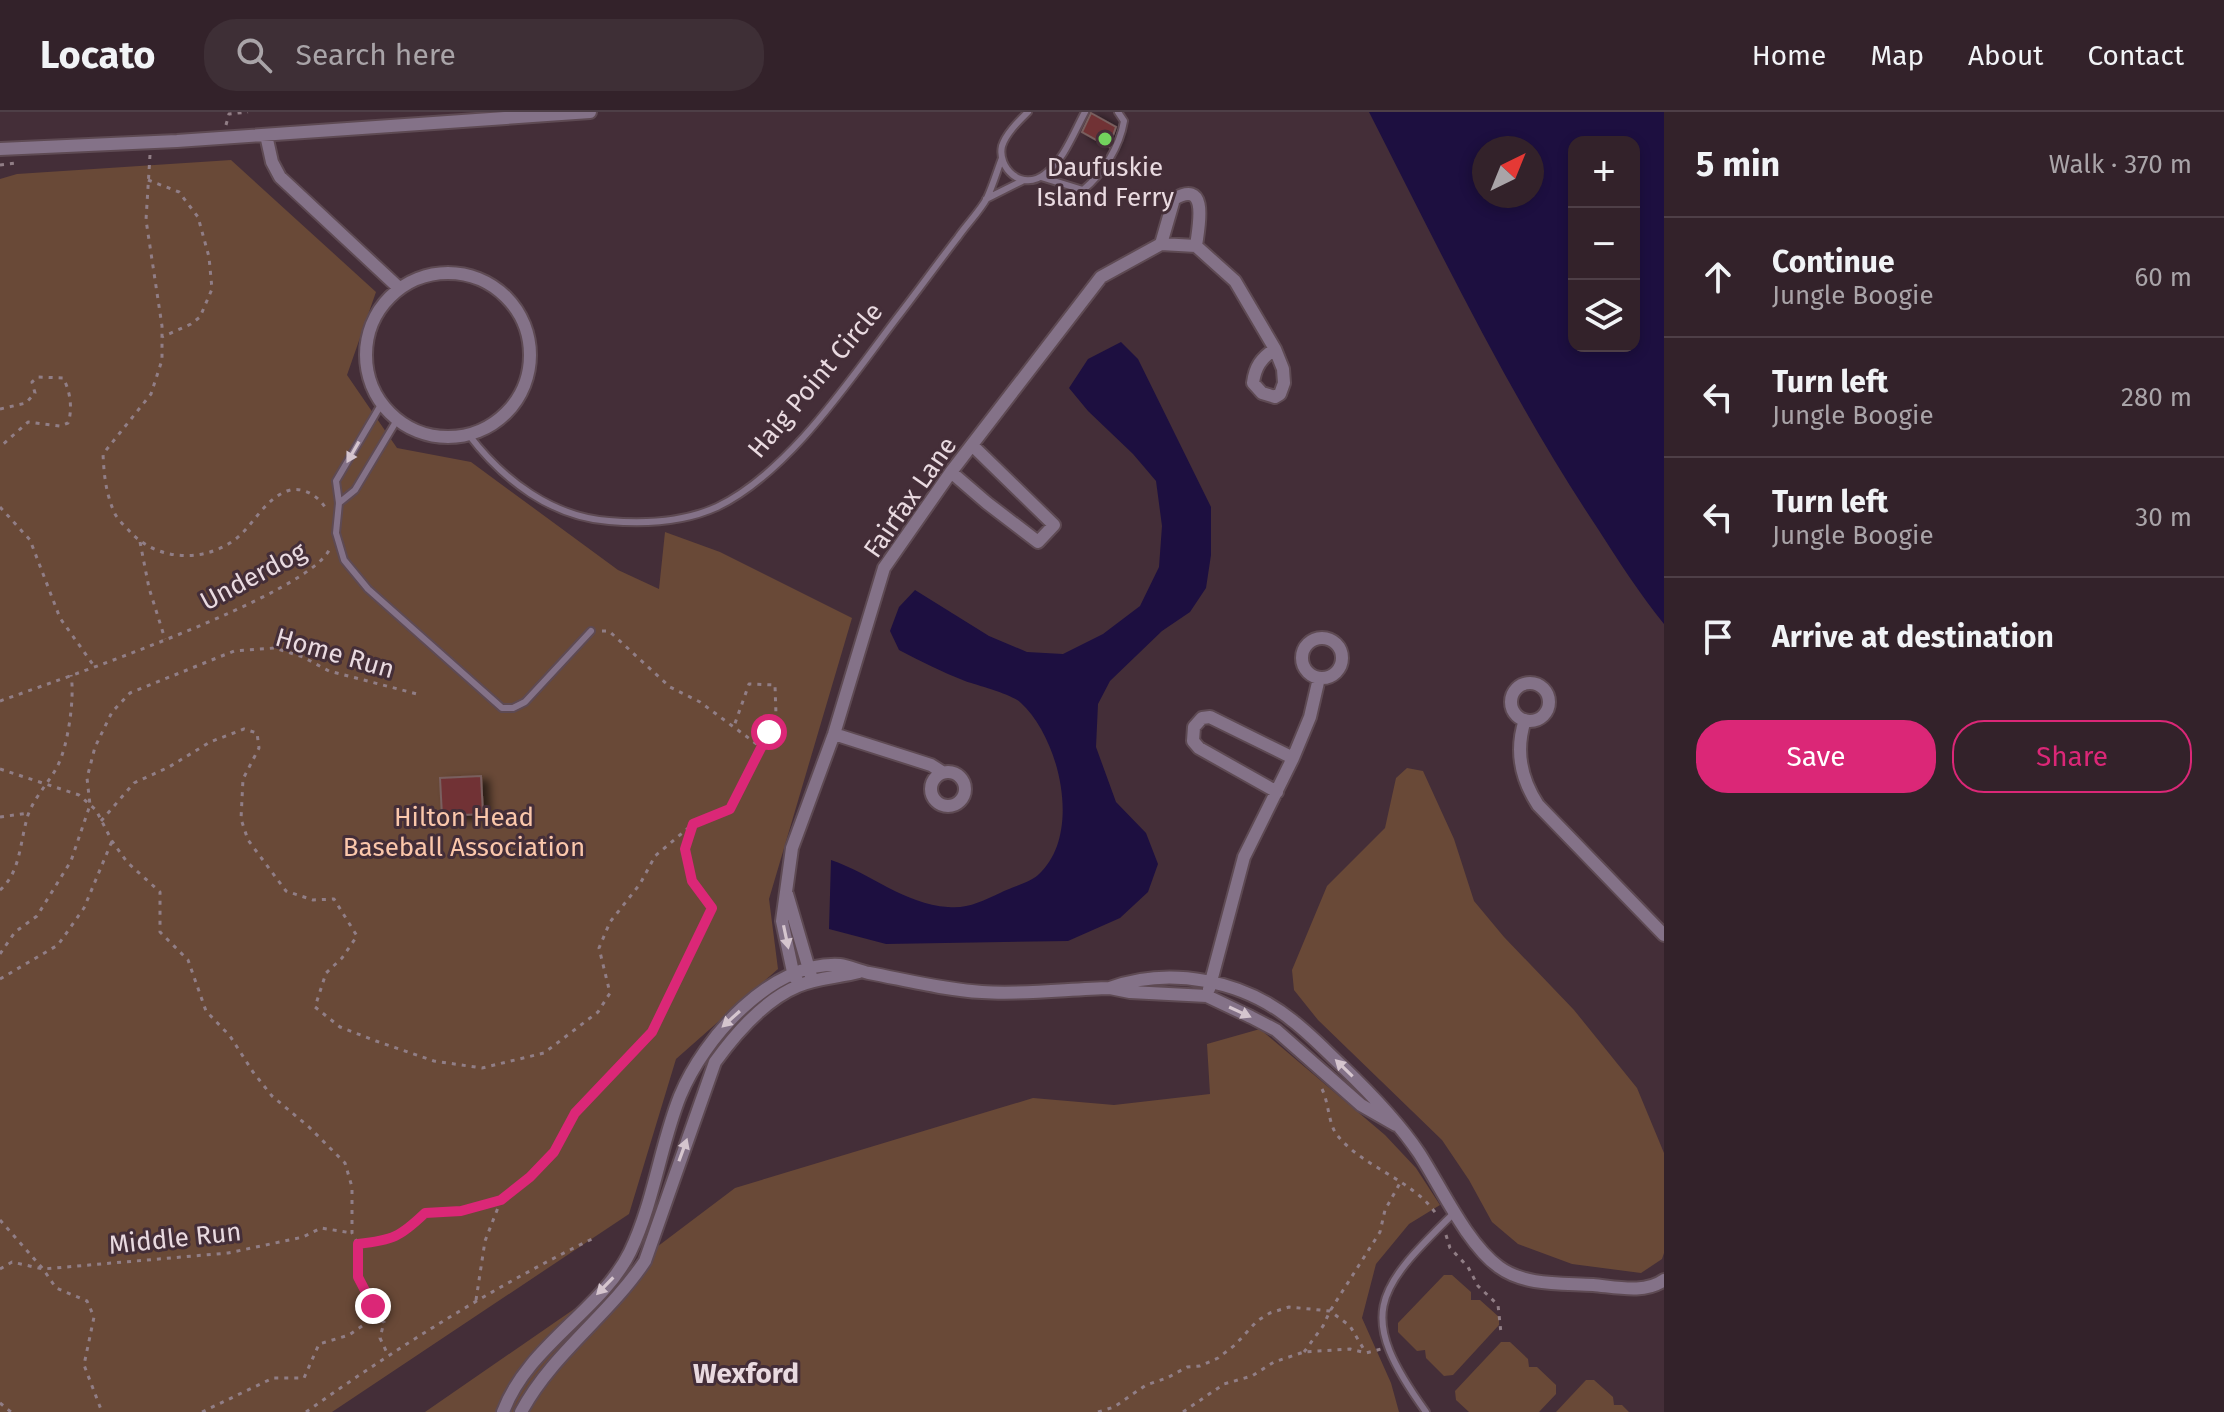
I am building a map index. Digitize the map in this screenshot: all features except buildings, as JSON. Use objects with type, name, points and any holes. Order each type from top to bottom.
[{"type":"street","points":[[0,149],[266,135],[590,112]]},
{"type":"street","points":[[266,135],[272,162],[280,177],[399,288]]},
{"type":"street","points":[[1196,246],[1201,214],[1198,200],[1182,195],[1174,199],[1161,244],[1196,246],[1235,281],[1275,349]]},
{"type":"street","name":"Fairfax Lane","points":[[799,985],[793,972],[782,921],[792,848],[834,734],[884,568],[951,472],[1101,277],[1161,244]]},
{"type":"street","points":[[449,272],[475,277],[498,290],[517,309],[528,333],[531,359],[526,385],[513,408],[493,425],[469,435],[444,438],[419,433],[397,420],[382,403],[369,378],[366,353],[370,328],[381,306],[399,288],[423,276],[449,272]]},
{"type":"street","points":[[951,472],[1038,542],[1054,525],[973,446]]},
{"type":"street","points":[[1207,996],[1244,857],[1293,758],[1310,717],[1319,678]]},
{"type":"street","points":[[1277,792],[1199,748],[1193,741],[1194,727],[1202,718],[1221,721],[1293,758]]},
{"type":"street","points":[[1525,720],[1519,738],[1521,765],[1530,793],[1538,805],[1664,935]]},
{"type":"street","points":[[834,734],[931,765],[942,772]]},
{"type":"street","name":"Fairfax Lane","points":[[785,886],[814,983]]},
{"type":"street","points":[[503,1412],[531,1363],[616,1275],[629,1254],[643,1219],[680,1096],[698,1060],[720,1029],[793,972],[840,965],[982,992],[1110,988],[1207,996],[1276,1030],[1361,1105],[1396,1125]]},
{"type":"street","points":[[521,1412],[532,1390],[628,1285],[645,1261],[715,1062],[732,1038],[774,1001],[799,985],[863,971]]},
{"type":"street","points":[[1110,988],[1133,979],[1155,977],[1211,982],[1253,996],[1292,1019],[1372,1095],[1417,1149],[1481,1252],[1501,1269],[1526,1279],[1646,1289],[1664,1280]]},
{"type":"street","points":[[643,1219],[659,1224]]},
{"type":"lane","points":[[986,199],[1002,158],[1006,138],[1028,112]]},
{"type":"lane","points":[[1002,158],[1022,181],[1041,177],[1058,161],[1085,112]]},
{"type":"lane","points":[[1041,177],[1083,190],[1109,159],[1123,132],[1124,121],[1118,112]]},
{"type":"lane","points":[[986,199],[1022,181]]},
{"type":"lane","name":"Haig Point Circle","points":[[469,435],[486,457],[508,476],[566,513],[591,520],[628,523],[681,518],[715,508],[749,487],[799,440],[854,375],[986,199]]},
{"type":"lane","points":[[382,403],[336,481],[339,503],[336,533],[344,560],[368,589],[502,708],[513,708],[525,702],[591,631]]},
{"type":"lane","points":[[339,503],[355,490],[397,420]]},
{"type":"lane","points":[[1426,1412],[1389,1348],[1382,1329],[1384,1296],[1399,1270],[1456,1212]]},
{"type":"path","name":"Underdog","points":[[0,701],[165,639],[252,602],[299,578],[327,557],[336,533],[324,505],[308,492],[289,490],[268,503],[234,541],[204,555],[170,556],[140,542],[117,518],[104,484],[103,454],[151,394],[162,360],[162,337],[146,220],[150,154]]},
{"type":"path","points":[[148,180],[179,192],[198,217],[209,257],[212,289],[200,317],[162,337]]},
{"type":"path","points":[[0,409],[26,403],[35,393],[32,382],[38,377],[63,378],[68,386],[68,423],[60,426],[28,422],[0,447]]},
{"type":"path","points":[[0,507],[30,540],[60,618],[94,666]]},
{"type":"path","points":[[140,542],[149,588],[165,639]]},
{"type":"path","points":[[591,631],[609,631],[670,687],[700,702],[762,748]]},
{"type":"path","name":"Home Run","points":[[0,954],[15,932],[37,916],[71,861],[90,805],[87,778],[95,747],[112,712],[130,693],[234,651],[275,648],[303,657],[329,671],[421,695]]},
{"type":"path","points":[[0,890],[8,883],[16,864],[29,813],[45,782],[57,767],[64,746],[73,686],[71,675]]},
{"type":"path","points":[[101,821],[134,783],[169,767],[210,742],[244,729],[257,733],[259,748],[243,779],[241,819],[248,840],[286,891],[313,900],[334,899],[357,936],[342,958],[326,973],[315,1007],[340,1027],[376,1041],[434,1061],[482,1068],[544,1053],[598,1012],[610,993],[599,948],[610,922],[640,884],[655,856],[693,824],[730,809],[776,715],[775,685],[749,684],[733,728]]},
{"type":"path","points":[[0,769],[79,795],[90,805],[127,862],[160,892],[160,932],[188,960],[206,1011],[230,1036],[272,1096],[345,1163],[352,1187],[352,1233],[358,1244],[358,1277],[373,1306],[371,1318],[349,1335],[319,1344],[304,1378],[273,1378],[202,1412]]},
{"type":"path","points":[[0,817],[29,813]]},
{"type":"path","points":[[358,1244],[385,1241],[404,1234],[425,1213],[461,1211],[501,1200],[530,1177],[554,1152],[575,1113],[652,1032],[712,908],[692,881],[687,860],[685,849],[693,824]]},
{"type":"path","points":[[0,979],[58,945],[84,908],[112,841]]},
{"type":"path","points":[[1318,1082],[1324,1092],[1335,1133],[1434,1210],[1443,1224],[1450,1248],[1468,1267],[1478,1286],[1498,1305],[1501,1333]]},
{"type":"path","points":[[1304,1352],[1380,1232],[1385,1210],[1400,1183]]},
{"type":"path","points":[[476,1300],[485,1241],[501,1200]]},
{"type":"path","points":[[0,1220],[56,1288],[87,1301],[94,1317],[84,1365],[102,1412]]},
{"type":"path","name":"Middle Run","points":[[0,1269],[12,1262],[43,1269],[228,1253],[303,1237],[321,1228],[352,1233]]},
{"type":"path","points":[[306,1412],[388,1355],[476,1300],[594,1238]]},
{"type":"path","points":[[1098,1412],[1114,1407],[1146,1385],[1187,1367],[1200,1366],[1218,1358],[1257,1321],[1289,1307],[1330,1311],[1350,1326],[1366,1353]]},
{"type":"path","points":[[371,1318],[384,1322],[380,1338],[388,1355]]},
{"type":"path","points":[[1183,1412],[1224,1384],[1252,1376],[1274,1362],[1304,1352],[1350,1349],[1366,1353],[1389,1348]]},
{"type":"path","points":[[0,1403],[11,1412]]},
{"type":"green space","name":"Hilton Head Baseball Association","points":[[231,160],[376,292],[347,375],[397,448],[471,462],[618,570],[659,589],[665,532],[720,552],[852,618],[769,899],[778,969],[676,1059],[629,1214],[332,1412],[0,1412],[0,179],[17,174]]},
{"type":"green space","points":[[1407,768],[1423,771],[1454,839],[1474,901],[1574,1010],[1637,1088],[1664,1153],[1664,1253],[1662,1259],[1641,1273],[1572,1264],[1518,1244],[1492,1222],[1442,1140],[1318,1020],[1294,990],[1292,970],[1327,886],[1385,828],[1396,778]]},
{"type":"green space","points":[[1260,1029],[1385,1135],[1416,1168],[1440,1205],[1409,1224],[1376,1264],[1362,1318],[1391,1383],[1399,1412],[425,1412],[580,1305],[735,1188],[1033,1098],[1114,1105],[1210,1094],[1207,1044]]},
{"type":"green space","points":[[1444,1275],[1452,1275],[1471,1292],[1471,1300],[1480,1300],[1499,1317],[1499,1325],[1453,1375],[1444,1376],[1426,1358],[1425,1350],[1417,1351],[1398,1332],[1398,1323]]},
{"type":"green space","points":[[1501,1342],[1510,1342],[1528,1359],[1529,1367],[1537,1367],[1556,1385],[1556,1394],[1539,1412],[1469,1412],[1456,1400],[1455,1391]]},
{"type":"green space","points":[[1586,1380],[1594,1380],[1613,1397],[1614,1405],[1622,1405],[1629,1412],[1556,1412]]},
{"type":"shaded area","points":[[1369,112],[1664,112],[1664,624],[1566,479],[1478,324]]},
{"type":"shaded area","points":[[1121,342],[1138,359],[1211,507],[1211,555],[1206,588],[1190,612],[1162,631],[1110,681],[1098,704],[1096,747],[1116,802],[1146,833],[1158,864],[1148,892],[1120,918],[1068,941],[886,944],[829,929],[831,860],[902,895],[932,905],[962,907],[1030,880],[1052,858],[1060,836],[1063,812],[1061,788],[1046,739],[1035,719],[1010,696],[956,678],[899,650],[890,631],[899,607],[915,590],[989,636],[1027,652],[1063,654],[1103,634],[1140,606],[1159,567],[1162,526],[1156,481],[1069,388],[1088,359]]},
{"type":"place","name":"Daufuskie Island Ferry","points":[[1105,139]]},
{"type":"district","name":"Wexford","points":[[746,1373]]},
{"type":"route","points":[[373,1306],[358,1277],[358,1244],[385,1241],[404,1234],[425,1213],[461,1211],[501,1200],[530,1177],[554,1152],[575,1113],[652,1032],[712,908],[692,881],[685,849],[693,824],[730,809],[769,732]]}]
